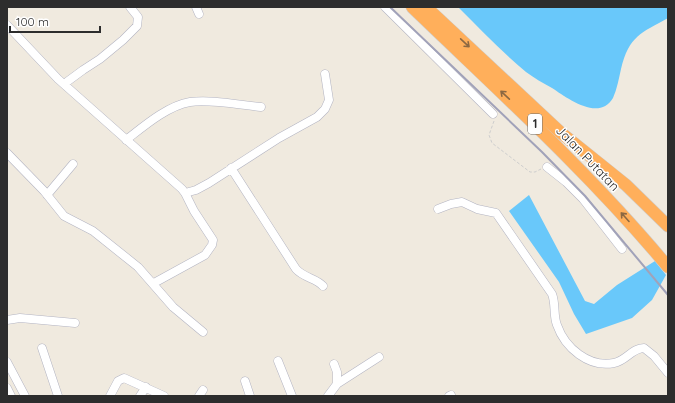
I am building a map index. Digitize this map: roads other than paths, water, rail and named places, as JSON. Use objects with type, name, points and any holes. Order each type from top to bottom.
[{"type":"highway","name":"Jalan Putatan","points":[[412,7],[524,113],[596,186],[651,246],[668,267]]},
{"type":"highway","name":"Jalan Putatan","points":[[430,10],[560,132],[626,185],[668,226]]},
{"type":"highway","points":[[430,10],[444,32],[444,38]]},
{"type":"highway","points":[[524,97],[521,106],[524,113]]},
{"type":"street","points":[[64,84],[100,59],[137,26],[138,17],[130,7]]},
{"type":"street","points":[[385,7],[493,114]]},
{"type":"street","points":[[7,25],[64,84],[185,193],[194,211],[213,240],[212,245],[205,255],[154,283]]},
{"type":"street","points":[[185,193],[196,190],[209,183],[279,138],[312,121],[321,114],[328,105],[329,100],[324,74]]},
{"type":"street","points":[[126,140],[160,114],[190,102],[210,102],[261,107]]},
{"type":"street","points":[[7,153],[47,195],[64,216],[93,231],[138,266],[173,307],[203,332]]},
{"type":"street","points":[[47,195],[73,164]]},
{"type":"street","points":[[231,168],[296,269],[301,274],[320,282],[323,286]]},
{"type":"street","points":[[547,168],[566,182],[583,199],[622,249]]},
{"type":"street","points":[[438,209],[462,202],[477,209],[492,212],[499,217],[552,294],[555,304],[555,319],[557,326],[568,343],[582,358],[599,363],[615,363],[626,358],[636,350],[644,348],[667,369]]},
{"type":"street","points":[[7,320],[20,318],[75,323]]},
{"type":"street","points":[[42,348],[58,396]]},
{"type":"street","points":[[328,396],[337,384],[379,357]]},
{"type":"street","points":[[278,361],[292,396]]},
{"type":"street","points":[[334,364],[337,372],[337,384]]},
{"type":"street","points":[[8,365],[25,396]]},
{"type":"street","points":[[110,396],[118,381],[124,378],[164,396]]},
{"type":"street","points":[[245,381],[250,396]]},
{"type":"street","points":[[140,396],[146,387]]},
{"type":"street","points":[[7,388],[11,396]]},
{"type":"water","points":[[458,7],[668,7],[668,18],[643,32],[632,42],[624,58],[613,98],[607,105],[600,108],[592,108],[574,102],[526,72]]},
{"type":"water","points":[[529,195],[585,301],[594,304],[617,285],[655,261],[666,275],[652,300],[632,318],[586,334],[574,314],[559,282],[509,211]]},
{"type":"railway","points":[[390,7],[542,152],[585,196],[668,295]]}]
